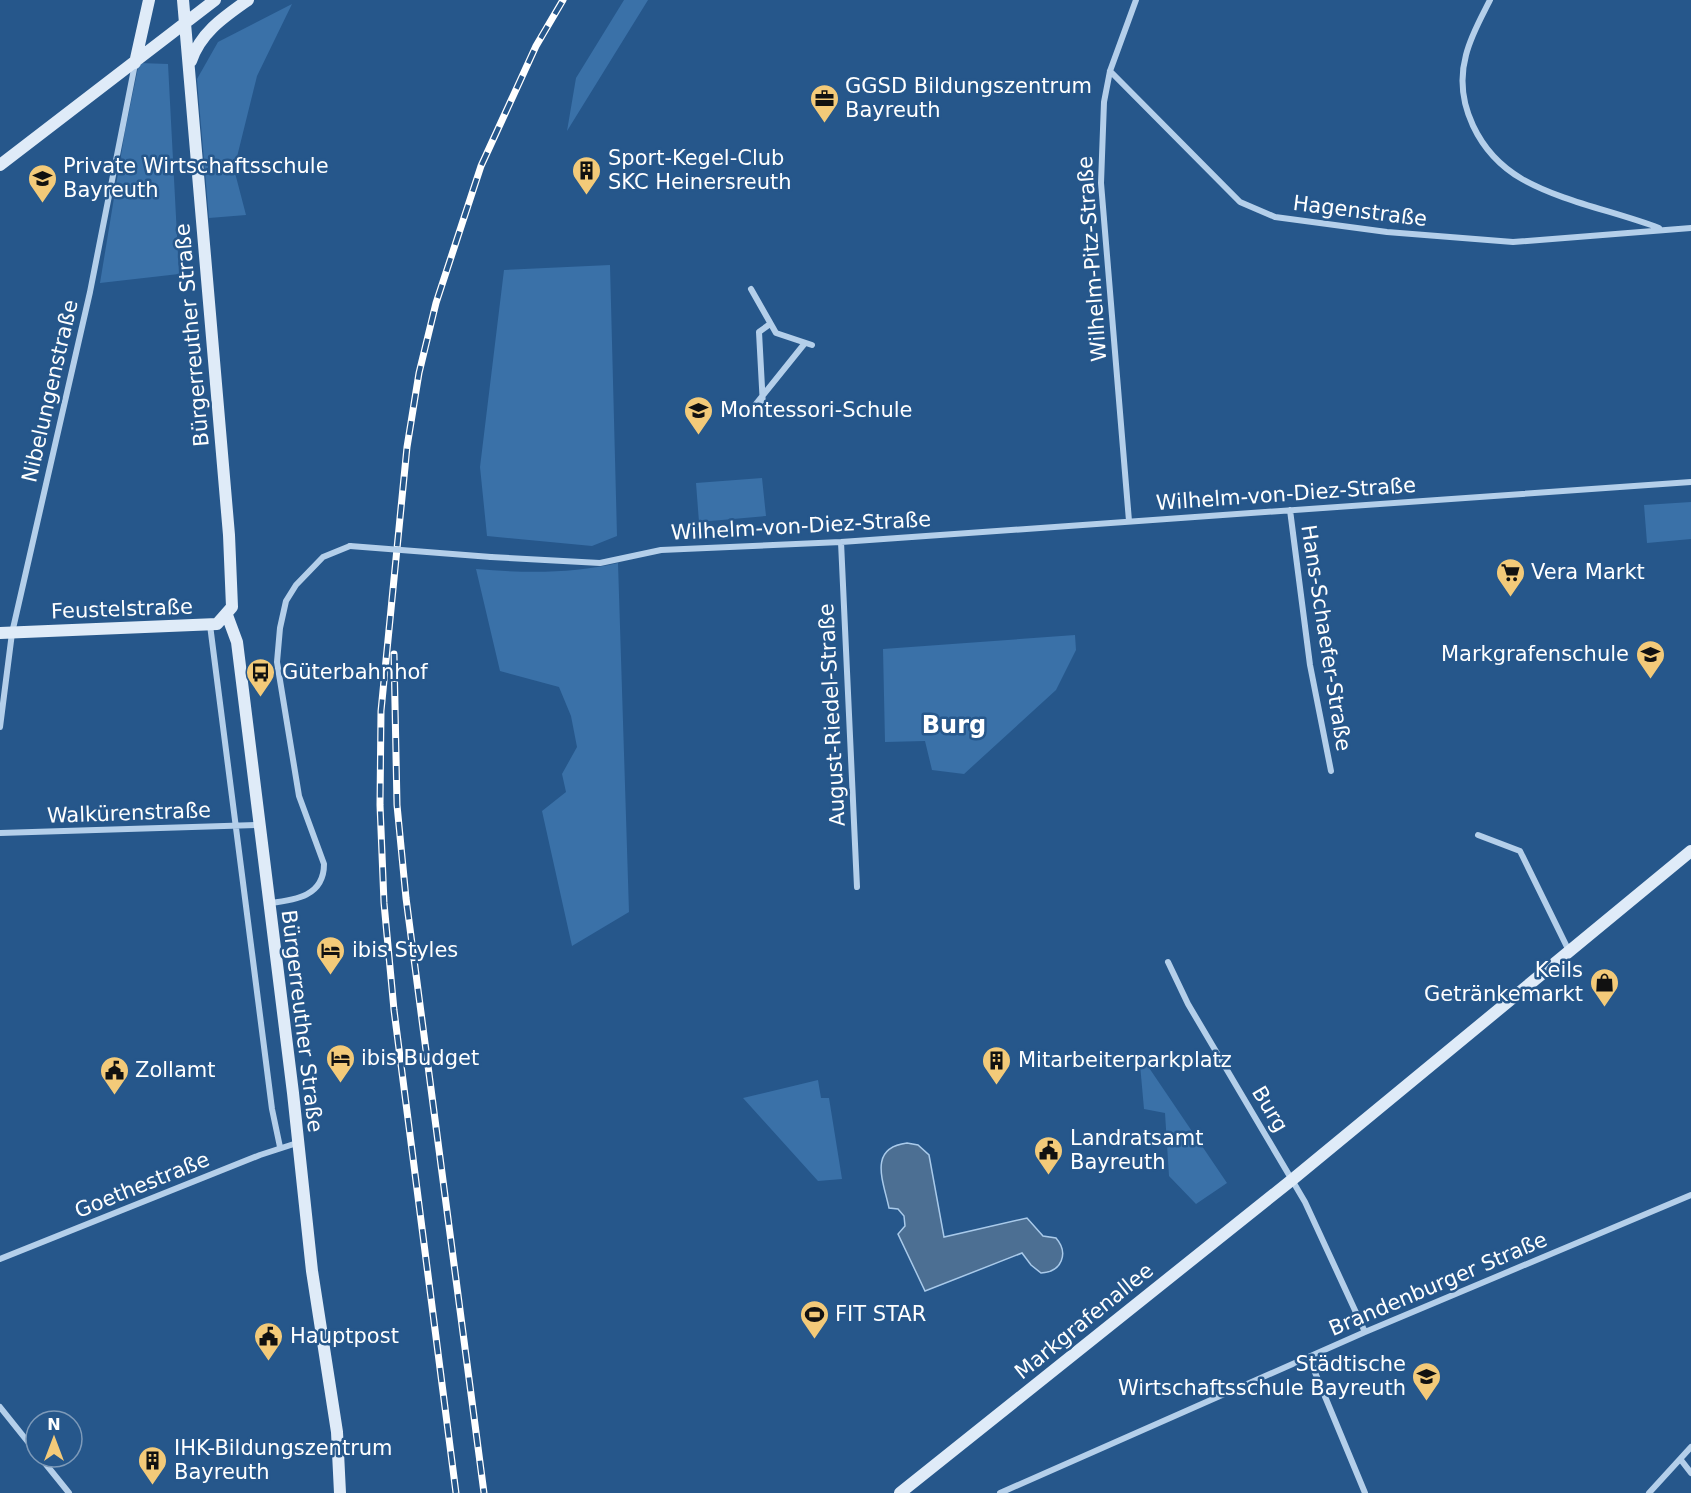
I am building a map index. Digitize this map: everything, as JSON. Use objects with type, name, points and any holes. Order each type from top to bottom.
[{"type":"street","points":[[135,63],[149,0]]},
{"type":"street","name":"Bürgerreuther Straße","points":[[183,0],[233,601],[227,615],[237,642],[312,1271],[337,1432],[340,1493]]},
{"type":"street","points":[[0,165],[215,0]]},
{"type":"street","points":[[189,65],[195,49],[206,33],[248,0]]},
{"type":"street","name":"Wilhelm-Pitz-Straße","points":[[1129,521],[1101,183],[1101,130],[1110,71],[1136,0]]},
{"type":"street","name":"Hagenstraße","points":[[1490,0],[1473,34],[1463,72],[1468,114],[1486,148],[1507,168],[1539,187],[1662,229]]},
{"type":"street","name":"Nibelungenstraße","points":[[0,727],[6,633],[90,292],[135,63]]},
{"type":"street","name":"Hagenstraße","points":[[1110,71],[1240,202],[1275,217],[1387,232],[1513,242],[1691,228]]},
{"type":"street","points":[[751,289],[776,333],[809,344],[763,397],[759,405]]},
{"type":"street","points":[[763,397],[759,332],[770,324]]},
{"type":"street","name":"Wilhelm-von-Diez-Straße","points":[[268,903],[303,897],[319,887],[324,873],[324,864],[299,796],[277,662],[280,628],[286,601],[309,569],[323,557],[350,546],[600,563],[661,550],[841,542],[1691,482]]},
{"type":"street","name":"Hans-Schaefer-Straße","points":[[1290,510],[1310,665],[1330,771]]},
{"type":"street","name":"August-Riedel-Straße","points":[[841,542],[857,887]]},
{"type":"street","name":"Feustelstraße","points":[[6,633],[210,625],[217,624],[227,615]]},
{"type":"street","name":"Bürgerreuther Straße","points":[[210,625],[238,826],[272,1108],[280,1147]]},
{"type":"street","name":"Walkürenstraße","points":[[0,833],[259,825]]},
{"type":"street","points":[[1478,835],[1520,851],[1569,952]]},
{"type":"street","name":"Markgrafenallee","points":[[900,1493],[1293,1179],[1691,851]]},
{"type":"street","name":"Burg","points":[[1168,962],[1188,1004],[1293,1179]]},
{"type":"street","name":"Goethestraße","points":[[0,1259],[280,1147],[297,1143]]},
{"type":"street","points":[[1293,1179],[1365,1332]]},
{"type":"street","name":"Brandenburger Straße","points":[[1000,1493],[1365,1332],[1691,1195]]},
{"type":"street","points":[[1309,1358],[1365,1493]]},
{"type":"street","points":[[0,1407],[24,1437]]},
{"type":"street","points":[[1649,1493],[1691,1447]]},
{"type":"street","points":[[1681,1460],[1691,1473]]},
{"type":"street","points":[[50,1469],[69,1493]]},
{"type":"shaded area","points":[[624,0],[648,0],[567,131],[576,78]]},
{"type":"shaded area","points":[[292,4],[257,76],[234,169],[246,215],[209,218],[197,79],[218,42]]},
{"type":"shaded area","points":[[139,63],[168,64],[179,274],[100,283],[125,131]]},
{"type":"shaded area","points":[[610,265],[617,536],[592,546],[487,536],[480,467],[504,270]]},
{"type":"shaded area","points":[[762,478],[766,516],[699,522],[696,483]]},
{"type":"shaded area","points":[[1691,502],[1691,539],[1647,543],[1644,505]]},
{"type":"shaded area","points":[[618,563],[629,912],[572,946],[542,811],[566,792],[562,774],[577,747],[571,716],[559,687],[500,671],[476,569],[547,572],[601,567]]},
{"type":"shaded area","points":[[1075,635],[1076,650],[1056,690],[964,774],[932,770],[925,741],[885,742],[883,649]]},
{"type":"shaded area","points":[[1139,1053],[1227,1183],[1196,1204],[1169,1176],[1165,1113],[1144,1109]]},
{"type":"shaded area","points":[[818,1080],[821,1098],[829,1098],[842,1179],[818,1181],[743,1098]]},
{"type":"shaded area","points":[[907,1143],[918,1145],[929,1155],[944,1237],[1027,1218],[1043,1236],[1056,1238],[1060,1244],[1063,1255],[1058,1265],[1048,1272],[1041,1273],[1022,1253],[925,1291],[898,1234],[905,1226],[904,1216],[898,1209],[889,1208],[882,1176],[881,1167],[887,1151]]},
{"type":"railway","points":[[456,1493],[394,1010],[384,903],[380,805],[381,711],[407,447],[419,373],[436,303],[481,166],[536,46],[563,0]]},
{"type":"railway","points":[[394,654],[397,805],[406,898],[484,1493]]},
{"type":"place","name":"GGSD Bildungszentrum Bayreuth","points":[[824,124]]},
{"type":"place","name":"Sport-Kegel-Club SKC Heinersreuth","points":[[587,196]]},
{"type":"place","name":"Private Wirtschaftsschule Bayreuth","points":[[42,204]]},
{"type":"place","name":"Montessori-Schule","points":[[699,436]]},
{"type":"place","name":"Vera Markt","points":[[1510,598]]},
{"type":"place","name":"Markgrafenschule","points":[[1650,680]]},
{"type":"place","name":"Güterbahnhof","points":[[261,698]]},
{"type":"place","name":"ibis Styles","points":[[331,976]]},
{"type":"place","name":"Keils Getränkemarkt","points":[[1604,1008]]},
{"type":"place","name":"ibis Budget","points":[[340,1084]]},
{"type":"place","name":"Mitarbeiterparkplatz","points":[[997,1086]]},
{"type":"place","name":"Zollamt","points":[[114,1096]]},
{"type":"place","name":"Landratsamt Bayreuth","points":[[1049,1176]]},
{"type":"place","name":"FIT STAR","points":[[814,1340]]},
{"type":"place","name":"Hauptpost","points":[[269,1362]]},
{"type":"place","name":"Städtische Wirtschaftsschule Bayreuth","points":[[1427,1402]]},
{"type":"place","name":"IHK-Bildungszentrum Bayreuth","points":[[153,1486]]},
{"type":"district","name":"Burg","points":[[954,725]]}]
